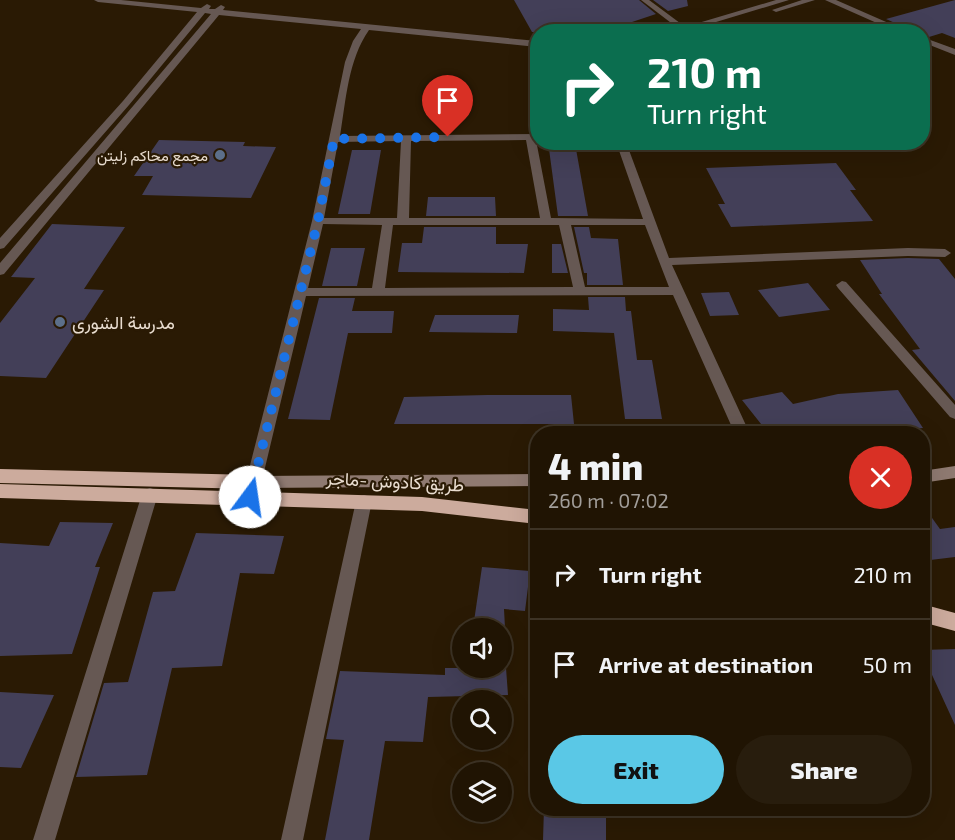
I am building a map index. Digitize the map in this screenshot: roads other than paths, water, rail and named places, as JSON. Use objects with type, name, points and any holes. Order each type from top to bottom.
[{"type":"highway","points":[[0,476],[252,489]]},
{"type":"highway","points":[[0,491],[150,494],[252,489]]},
{"type":"highway","name":"طريق كادوش -ماجر","points":[[252,489],[530,516]]},
{"type":"highway","points":[[930,615],[955,622]]},
{"type":"street","points":[[98,0],[205,8]]},
{"type":"street","points":[[147,0],[367,27],[530,43]]},
{"type":"street","points":[[707,24],[785,0]]},
{"type":"street","points":[[726,24],[811,0]]},
{"type":"street","points":[[829,0],[886,24]]},
{"type":"street","points":[[0,245],[126,103],[205,8]]},
{"type":"street","points":[[219,10],[530,38]]},
{"type":"street","points":[[0,271],[219,10]]},
{"type":"street","points":[[367,27],[357,41],[349,62],[318,221],[252,489],[530,480]]},
{"type":"street","points":[[930,42],[955,52]]},
{"type":"street","points":[[126,103],[139,104]]},
{"type":"street","points":[[334,139],[530,137]]},
{"type":"street","points":[[403,221],[406,138]]},
{"type":"street","points":[[536,150],[546,221]]},
{"type":"street","points":[[624,150],[648,222],[676,291],[739,426]]},
{"type":"street","points":[[318,221],[648,222]]},
{"type":"street","points":[[378,291],[388,221]]},
{"type":"street","points":[[564,221],[580,292]]},
{"type":"street","points":[[664,262],[908,252],[945,253]]},
{"type":"street","points":[[842,285],[955,414]]},
{"type":"street","points":[[301,292],[676,291]]},
{"type":"street","points":[[930,476],[955,472]]},
{"type":"street","points":[[44,840],[150,494]]},
{"type":"street","points":[[292,840],[364,501]]},
{"type":"lane","points":[[644,0],[678,24]]},
{"type":"place","name":"مجمع محاكم زليتن","points":[[220,155]]},
{"type":"place","name":"مدرسة الشورى","points":[[60,322]]}]
